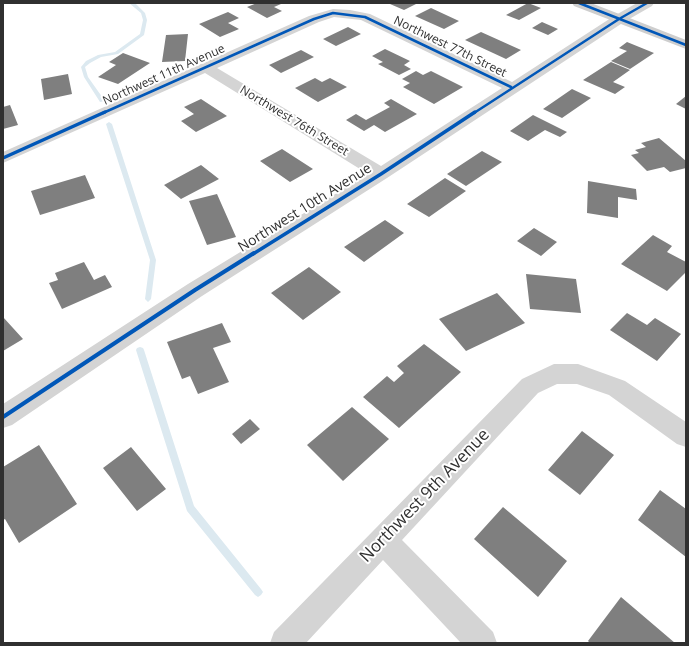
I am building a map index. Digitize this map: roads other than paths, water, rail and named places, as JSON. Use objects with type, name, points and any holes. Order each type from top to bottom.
[{"type":"main road","points":[[579,3],[686,45]]},
{"type":"street","name":"Northwest 10th Avenue","points":[[3,417],[188,294],[381,174],[511,87],[647,3]]},
{"type":"street","name":"Northwest 11th Avenue","points":[[3,158],[314,19],[333,13]]},
{"type":"street","name":"Northwest 77th Street","points":[[333,13],[364,17],[511,87]]},
{"type":"street","name":"Northwest 76th Street","points":[[207,68],[381,174]]},
{"type":"street","name":"Northwest 9th Avenue","points":[[285,643],[530,386],[554,374],[578,374],[617,388],[686,436]]},
{"type":"street","points":[[383,540],[482,643]]},
{"type":"waterway","points":[[102,101],[86,77],[83,67],[88,62],[100,56],[116,53],[142,35],[145,20],[143,13],[131,3]]},
{"type":"waterway","points":[[109,124],[153,260],[148,299]]},
{"type":"waterway","points":[[140,350],[190,508],[258,592]]}]
